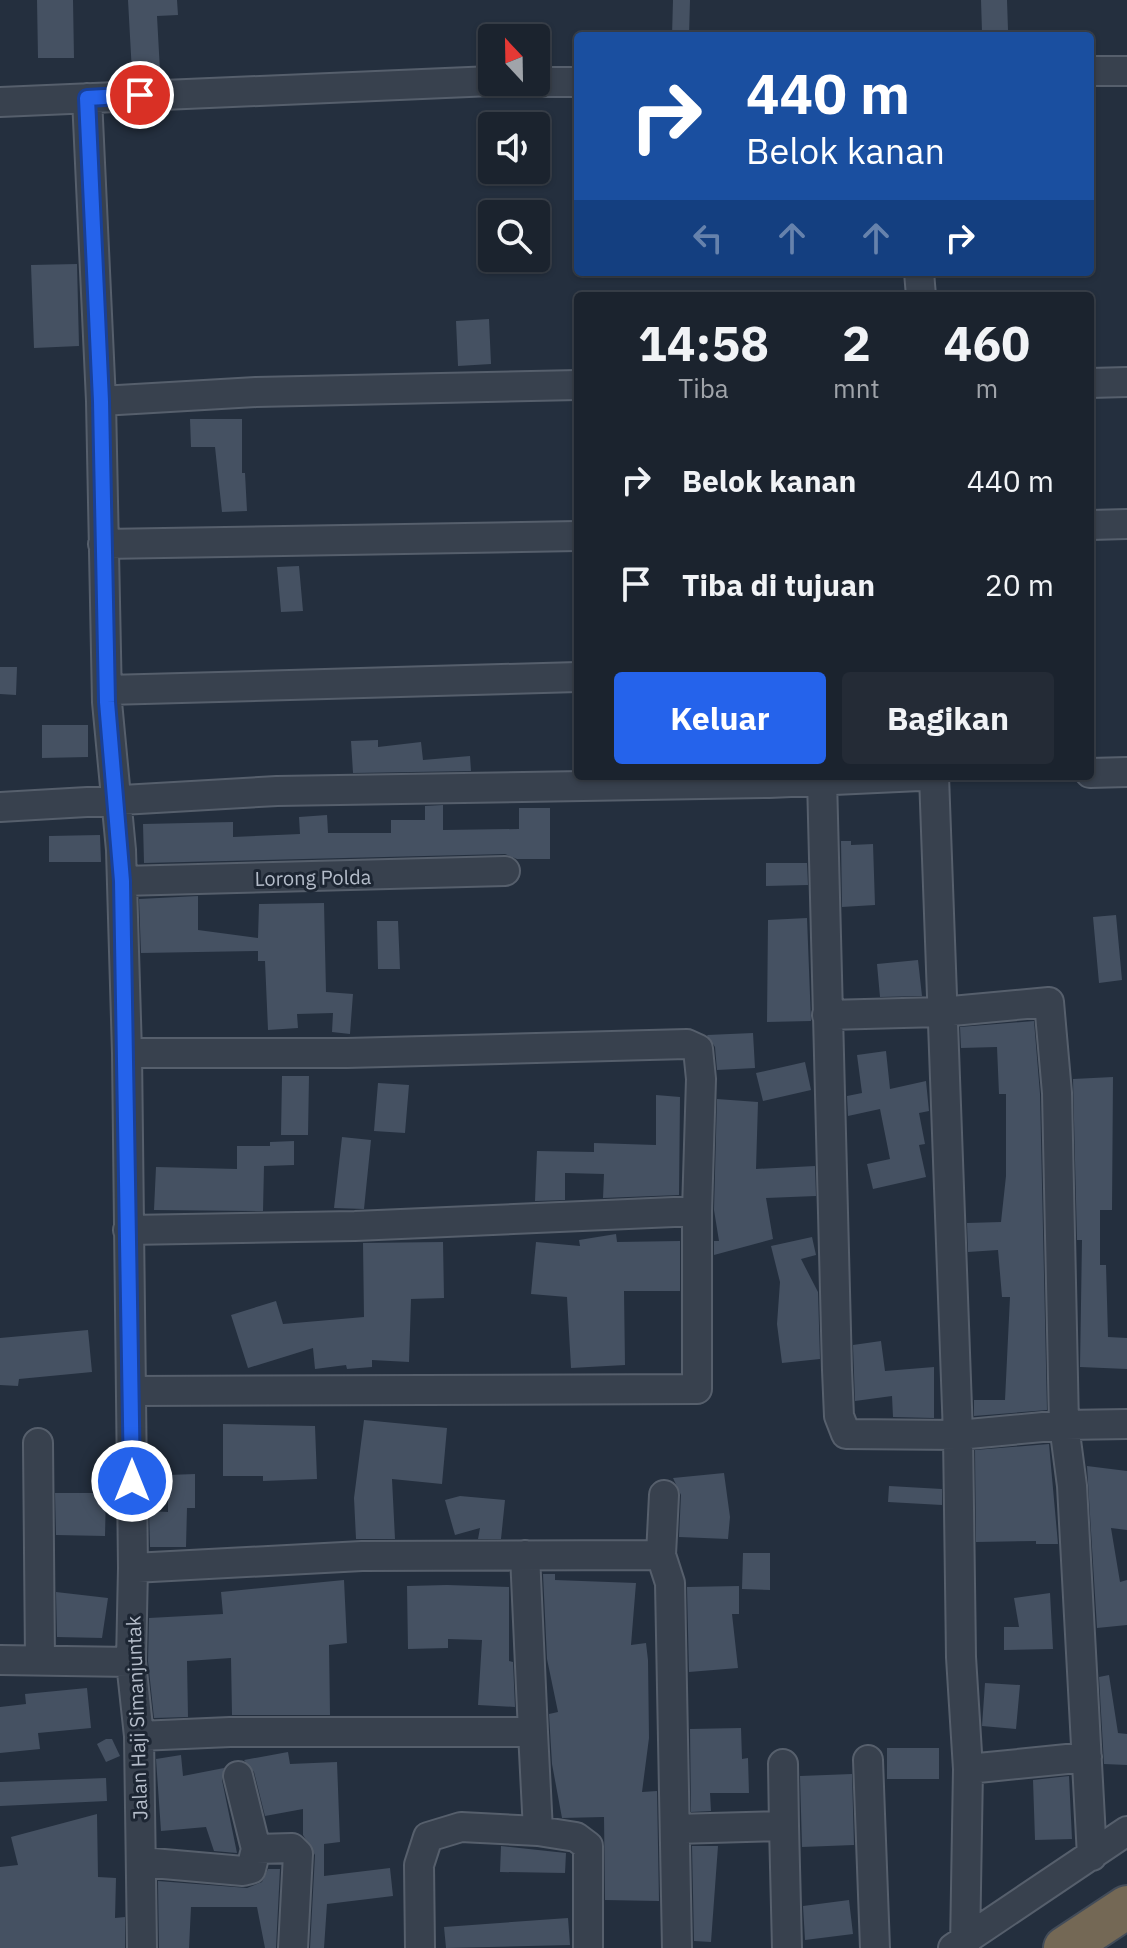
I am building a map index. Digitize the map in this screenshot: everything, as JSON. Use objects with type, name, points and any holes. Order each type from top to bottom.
[{"type":"highway","points":[[1065,1948],[1127,1907]]},
{"type":"street","points":[[1094,71],[1127,71]]},
{"type":"street","points":[[0,102],[478,82]]},
{"type":"street","points":[[550,82],[574,82]]},
{"type":"street","name":"Jalan Haji Simanjuntak","points":[[87,98],[101,401],[107,690],[122,881],[132,1391],[131,1662],[139,1736],[142,1948]]},
{"type":"street","points":[[1094,383],[1127,382]]},
{"type":"street","points":[[101,401],[256,392],[574,385]]},
{"type":"street","points":[[1094,525],[1127,524]]},
{"type":"street","points":[[103,544],[574,536]]},
{"type":"street","points":[[107,690],[574,677]]},
{"type":"street","points":[[1094,773],[1127,772]]},
{"type":"street","points":[[0,807],[277,791],[777,780]]},
{"type":"street","points":[[822,780],[839,1416],[846,1434],[958,1435],[1064,1425],[1127,1424]]},
{"type":"street","points":[[934,780],[958,1435],[961,1657],[968,1769],[960,1945]]},
{"type":"street","name":"Lorong Polda","points":[[122,881],[505,871]]},
{"type":"street","points":[[827,1015],[941,1012],[1049,1002],[1053,1016],[1057,1093],[1064,1425],[1072,1486],[1092,1856]]},
{"type":"street","points":[[127,1053],[347,1053],[687,1044],[698,1049],[701,1079],[697,1389],[132,1391]]},
{"type":"street","points":[[128,1230],[355,1226],[697,1211]]},
{"type":"street","points":[[38,1443],[40,1658]]},
{"type":"street","points":[[664,1495],[661,1555],[670,1583],[677,1948]]},
{"type":"street","points":[[525,1555],[538,1831]]},
{"type":"street","points":[[133,1568],[362,1556],[661,1555]]},
{"type":"street","points":[[0,1660],[40,1658],[131,1662]]},
{"type":"street","points":[[139,1736],[230,1732],[533,1732]]},
{"type":"street","points":[[968,1769],[1087,1757]]},
{"type":"street","points":[[868,1760],[875,1948]]},
{"type":"street","points":[[783,1764],[787,1948]]},
{"type":"street","points":[[141,1862],[243,1871],[251,1869],[256,1849],[238,1776]]},
{"type":"street","points":[[675,1829],[784,1826]]},
{"type":"street","points":[[420,1948],[419,1865],[428,1837],[461,1827],[538,1831],[576,1837],[588,1846],[588,1948]]},
{"type":"street","points":[[960,1945],[1127,1831]]},
{"type":"street","points":[[256,1849],[292,1848],[298,1854],[293,1948]]},
{"type":"building","points":[[37,0],[73,0],[74,58],[38,58]]},
{"type":"building","points":[[128,0],[177,0],[178,15],[157,16],[160,71],[132,73]]},
{"type":"building","points":[[673,0],[690,0],[689,32],[672,32]]},
{"type":"building","points":[[981,0],[1007,0],[1008,30],[982,32]]},
{"type":"building","points":[[77,264],[79,346],[34,348],[31,265]]},
{"type":"building","points":[[489,319],[491,364],[458,366],[456,321]]},
{"type":"building","points":[[190,419],[242,419],[242,473],[245,473],[247,511],[222,512],[215,447],[191,447]]},
{"type":"building","points":[[299,566],[303,611],[281,612],[277,567]]},
{"type":"building","points":[[0,667],[17,667],[16,695],[0,694]]},
{"type":"building","points":[[42,725],[88,725],[88,757],[42,758]]},
{"type":"building","points":[[378,740],[378,747],[421,742],[423,760],[470,756],[471,771],[353,773],[351,741]]},
{"type":"building","points":[[443,805],[443,830],[519,829],[519,808],[550,808],[550,859],[517,859],[505,854],[144,863],[143,824],[233,822],[233,837],[300,834],[299,817],[327,815],[328,833],[391,833],[391,820],[425,820],[425,806]]},
{"type":"building","points":[[100,835],[101,862],[49,862],[49,836]]},
{"type":"building","points":[[841,841],[851,841],[851,845],[873,844],[875,905],[842,907]]},
{"type":"building","points":[[766,863],[807,863],[808,885],[766,886]]},
{"type":"building","points":[[198,896],[198,930],[258,938],[259,904],[324,903],[326,992],[353,994],[350,1034],[332,1032],[333,1013],[297,1014],[298,1028],[268,1030],[265,961],[258,961],[258,951],[141,953],[139,899]]},
{"type":"building","points":[[1116,915],[1122,980],[1099,983],[1093,917]]},
{"type":"building","points":[[807,918],[811,1021],[767,1022],[768,920]]},
{"type":"building","points":[[377,921],[398,921],[400,969],[378,969]]},
{"type":"building","points":[[918,960],[922,996],[880,997],[877,964]]},
{"type":"building","points":[[1034,1021],[1040,1094],[1047,1410],[974,1416],[974,1400],[1005,1400],[1010,1297],[1002,1297],[998,1250],[968,1252],[967,1223],[1001,1222],[1006,1176],[1006,1094],[999,1094],[997,1047],[961,1048],[960,1027]]},
{"type":"building","points":[[753,1033],[755,1068],[717,1070],[715,1047],[707,1035]]},
{"type":"building","points":[[886,1051],[890,1089],[926,1081],[929,1111],[919,1113],[925,1144],[919,1145],[926,1177],[873,1189],[867,1164],[890,1159],[880,1109],[848,1116],[847,1096],[862,1093],[857,1055]]},
{"type":"building","points":[[805,1062],[811,1090],[763,1101],[756,1073]]},
{"type":"building","points":[[282,1076],[309,1076],[308,1135],[281,1135]]},
{"type":"building","points":[[1113,1077],[1112,1210],[1100,1210],[1100,1265],[1106,1265],[1108,1337],[1127,1338],[1127,1369],[1080,1367],[1082,1240],[1077,1240],[1073,1079]]},
{"type":"building","points":[[378,1083],[409,1085],[405,1133],[374,1131]]},
{"type":"building","points":[[656,1095],[680,1097],[679,1195],[603,1198],[604,1174],[565,1173],[565,1200],[535,1201],[537,1151],[594,1152],[594,1143],[656,1145]]},
{"type":"building","points":[[717,1099],[758,1102],[756,1169],[815,1166],[816,1196],[766,1198],[773,1239],[714,1255],[714,1241],[719,1241],[714,1210]]},
{"type":"building","points":[[342,1137],[371,1140],[364,1209],[334,1208]]},
{"type":"building","points":[[294,1141],[294,1165],[264,1166],[263,1211],[154,1210],[156,1167],[237,1169],[237,1146],[270,1146],[270,1142]]},
{"type":"building","points":[[616,1234],[617,1242],[680,1241],[680,1291],[624,1291],[625,1365],[571,1368],[567,1297],[531,1294],[536,1242],[580,1246],[579,1240]]},
{"type":"building","points":[[812,1237],[816,1255],[801,1259],[818,1292],[820,1359],[782,1363],[777,1324],[780,1282],[771,1246]]},
{"type":"building","points":[[443,1242],[444,1298],[411,1299],[409,1362],[372,1360],[372,1367],[347,1369],[346,1365],[315,1369],[313,1348],[248,1368],[231,1315],[276,1301],[283,1324],[364,1317],[363,1243]]},
{"type":"building","points":[[88,1330],[92,1372],[19,1379],[18,1386],[0,1385],[0,1338]]},
{"type":"building","points":[[881,1341],[885,1371],[934,1367],[934,1418],[893,1417],[892,1396],[855,1401],[853,1345]]},
{"type":"building","points":[[364,1420],[447,1428],[442,1484],[392,1479],[395,1539],[356,1539],[354,1498]]},
{"type":"building","points":[[223,1424],[315,1426],[317,1479],[263,1481],[263,1476],[223,1476]]},
{"type":"building","points":[[1049,1444],[1058,1544],[1036,1544],[1036,1541],[976,1542],[975,1450]]},
{"type":"building","points":[[1087,1466],[1127,1471],[1127,1530],[1111,1528],[1120,1582],[1127,1580],[1127,1625],[1097,1628]]},
{"type":"building","points":[[724,1473],[730,1517],[728,1539],[679,1537],[681,1495],[673,1478]]},
{"type":"building","points":[[195,1474],[195,1508],[187,1508],[186,1547],[150,1547],[149,1511],[168,1512],[168,1475]]},
{"type":"building","points":[[889,1486],[942,1489],[942,1505],[888,1502]]},
{"type":"building","points":[[55,1493],[106,1493],[105,1536],[56,1535]]},
{"type":"building","points":[[460,1496],[505,1500],[501,1539],[478,1539],[480,1528],[455,1535],[445,1500]]},
{"type":"building","points":[[743,1553],[770,1553],[770,1590],[742,1589]]},
{"type":"building","points":[[543,1574],[555,1574],[555,1580],[636,1583],[631,1645],[646,1643],[648,1660],[649,1738],[642,1792],[657,1791],[659,1901],[605,1900],[604,1817],[562,1818],[552,1764],[549,1714],[558,1712],[547,1659]]},
{"type":"building","points":[[344,1580],[347,1643],[329,1645],[330,1715],[232,1715],[231,1658],[187,1661],[188,1717],[154,1718],[148,1661],[149,1618],[223,1614],[221,1592]]},
{"type":"building","points":[[407,1586],[509,1587],[509,1661],[513,1662],[515,1707],[478,1705],[482,1640],[448,1639],[448,1648],[408,1649]]},
{"type":"building","points":[[739,1586],[739,1614],[732,1614],[738,1668],[689,1672],[687,1587]]},
{"type":"building","points":[[56,1592],[108,1598],[102,1638],[57,1637]]},
{"type":"building","points":[[1050,1593],[1053,1649],[1004,1650],[1004,1627],[1019,1627],[1014,1598]]},
{"type":"building","points":[[1109,1675],[1118,1733],[1127,1734],[1127,1765],[1104,1764],[1099,1677]]},
{"type":"building","points":[[985,1683],[1020,1685],[1016,1729],[982,1726]]},
{"type":"building","points":[[87,1688],[91,1728],[38,1733],[40,1749],[0,1753],[0,1707],[26,1704],[25,1694]]},
{"type":"building","points":[[741,1728],[742,1759],[748,1758],[749,1793],[710,1793],[711,1811],[691,1812],[690,1729]]},
{"type":"building","points":[[112,1739],[120,1756],[106,1762],[97,1744]]},
{"type":"building","points":[[887,1748],[939,1748],[939,1779],[887,1779]]},
{"type":"building","points":[[288,1752],[290,1764],[337,1762],[340,1842],[324,1844],[324,1876],[390,1868],[393,1896],[327,1904],[324,1948],[310,1948],[315,1855],[303,1835],[303,1809],[265,1816],[254,1772],[244,1760]]},
{"type":"building","points":[[181,1755],[183,1776],[224,1768],[222,1780],[237,1853],[214,1851],[206,1827],[161,1831],[156,1759]]},
{"type":"building","points":[[852,1774],[854,1845],[802,1847],[800,1776]]},
{"type":"building","points":[[1069,1776],[1072,1839],[1035,1840],[1033,1780]]},
{"type":"building","points":[[106,1778],[107,1801],[0,1806],[0,1782]]},
{"type":"building","points":[[97,1814],[98,1877],[116,1878],[115,1918],[125,1917],[125,1948],[0,1948],[0,1867],[18,1865],[11,1837]]},
{"type":"building","points":[[501,1846],[566,1853],[565,1873],[500,1872]]},
{"type":"building","points":[[692,1846],[718,1846],[711,1942],[694,1941]]},
{"type":"building","points":[[268,1869],[280,1869],[276,1948],[265,1948],[257,1907],[191,1907],[189,1948],[159,1948],[158,1881],[247,1888],[262,1882]]},
{"type":"building","points":[[849,1900],[853,1934],[805,1940],[803,1906]]},
{"type":"building","points":[[568,1918],[570,1945],[446,1948],[444,1927]]},
{"type":"route","points":[[132,1481],[122,881],[118,802],[107,702],[101,401],[87,98],[140,95]]}]
